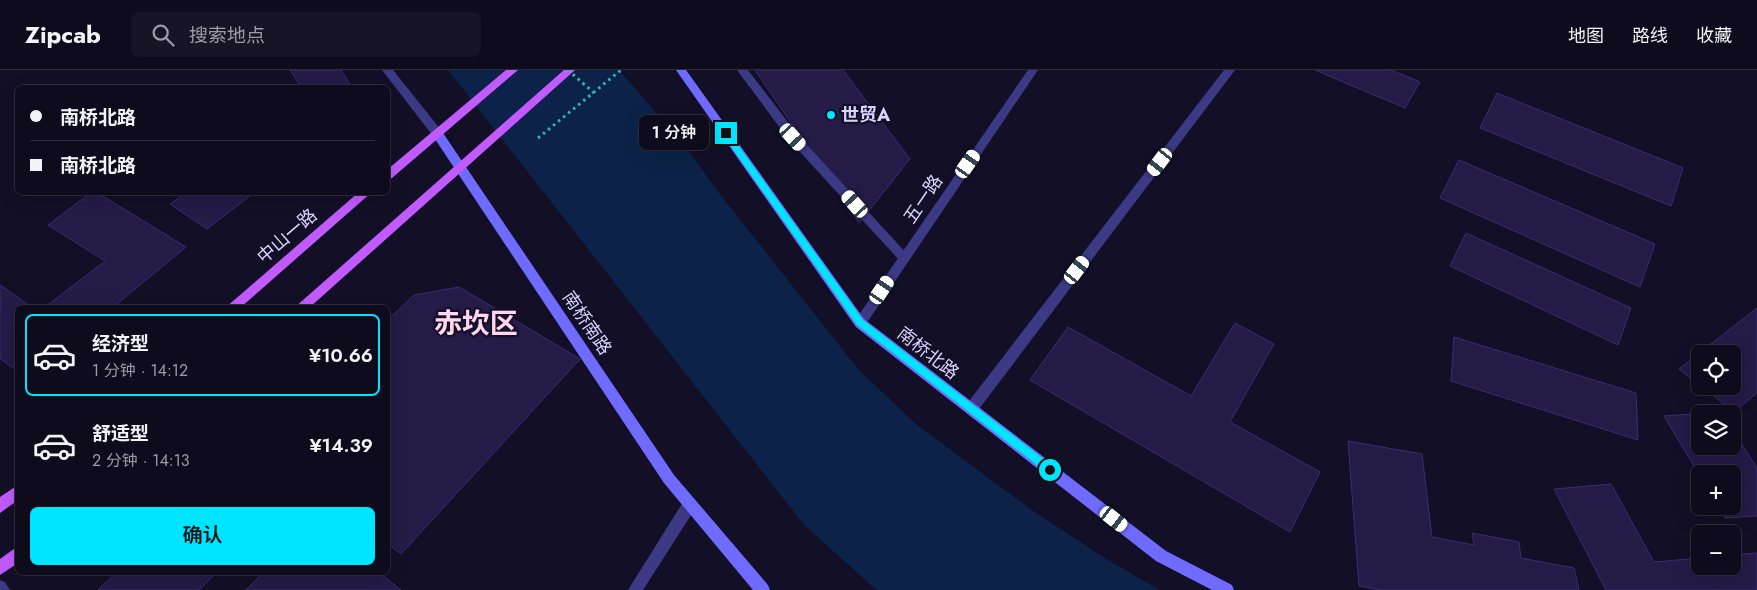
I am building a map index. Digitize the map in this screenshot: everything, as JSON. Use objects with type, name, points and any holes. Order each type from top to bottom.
[{"type":"main road","points":[[390,173],[513,70]]},
{"type":"main road","points":[[303,305],[569,70]]},
{"type":"main road","name":"中山一路","points":[[235,305],[363,195]]},
{"type":"main road","points":[[0,506],[15,494]]},
{"type":"main road","points":[[0,568],[15,556]]},
{"type":"street","name":"南桥南路","points":[[387,70],[437,134],[669,479],[763,590]]},
{"type":"street","name":"南桥北路","points":[[681,70],[860,323],[1161,556],[1228,590]]},
{"type":"street","points":[[742,70],[793,137],[904,258]]},
{"type":"street","name":"五一路","points":[[860,323],[1033,70]]},
{"type":"street","points":[[971,409],[1230,70]]},
{"type":"street","points":[[635,590],[690,504]]},
{"type":"street","points":[[0,586],[3,590]]},
{"type":"path","points":[[569,70],[594,93]]},
{"type":"path","points":[[538,138],[621,70]]},
{"type":"water","points":[[448,70],[619,70],[689,151],[719,193],[858,369],[917,425],[1032,510],[1108,560],[1160,590],[878,590],[805,526]]},
{"type":"building","points":[[290,70],[341,70],[350,85],[300,85]]},
{"type":"building","name":"世贸A","points":[[755,70],[843,70],[910,159],[859,223]]},
{"type":"building","points":[[1315,70],[1391,70],[1420,82],[1405,108]]},
{"type":"building","points":[[1497,93],[1683,168],[1671,206],[1480,128]]},
{"type":"building","points":[[1459,160],[1655,244],[1640,287],[1440,198]]},
{"type":"building","points":[[88,195],[101,195],[186,247],[116,305],[48,305],[105,261],[48,225]]},
{"type":"building","points":[[183,195],[251,195],[207,229],[170,204]]},
{"type":"building","points":[[1466,233],[1631,308],[1618,345],[1450,266]]},
{"type":"building","points":[[0,285],[29,305],[15,305],[15,369],[0,359]]},
{"type":"building","points":[[459,287],[580,359],[401,554],[390,546],[390,318],[414,295]]},
{"type":"building","points":[[1757,308],[1757,393],[1741,406],[1725,405],[1712,395],[1741,395],[1741,345],[1710,345]]},
{"type":"building","points":[[1235,323],[1274,344],[1230,422],[1320,472],[1290,532],[1030,380],[1068,327],[1191,396]]},
{"type":"building","points":[[1454,337],[1636,393],[1638,440],[1451,381]]},
{"type":"building","points":[[1691,360],[1691,379],[1679,369]]},
{"type":"building","points":[[1691,414],[1691,455],[1741,455],[1741,443],[1757,468],[1757,516],[1725,518],[1723,515],[1741,515],[1741,465],[1693,465],[1664,416]]},
{"type":"building","points":[[1348,441],[1422,454],[1432,537],[1474,545],[1472,533],[1519,542],[1521,558],[1574,568],[1579,590],[1381,590],[1359,586]]},
{"type":"building","points":[[1611,484],[1654,562],[1691,559],[1691,575],[1741,575],[1741,554],[1757,553],[1757,590],[1606,590],[1554,489]]},
{"type":"building","points":[[114,575],[214,575],[199,590],[98,590]]},
{"type":"building","points":[[261,575],[382,575],[401,590],[246,590]]},
{"type":"place","name":"世贸A","points":[[831,115]]},
{"type":"district","name":"赤坎区","points":[[476,323]]},
{"type":"route","points":[[726,133],[860,323],[1050,470]]}]
